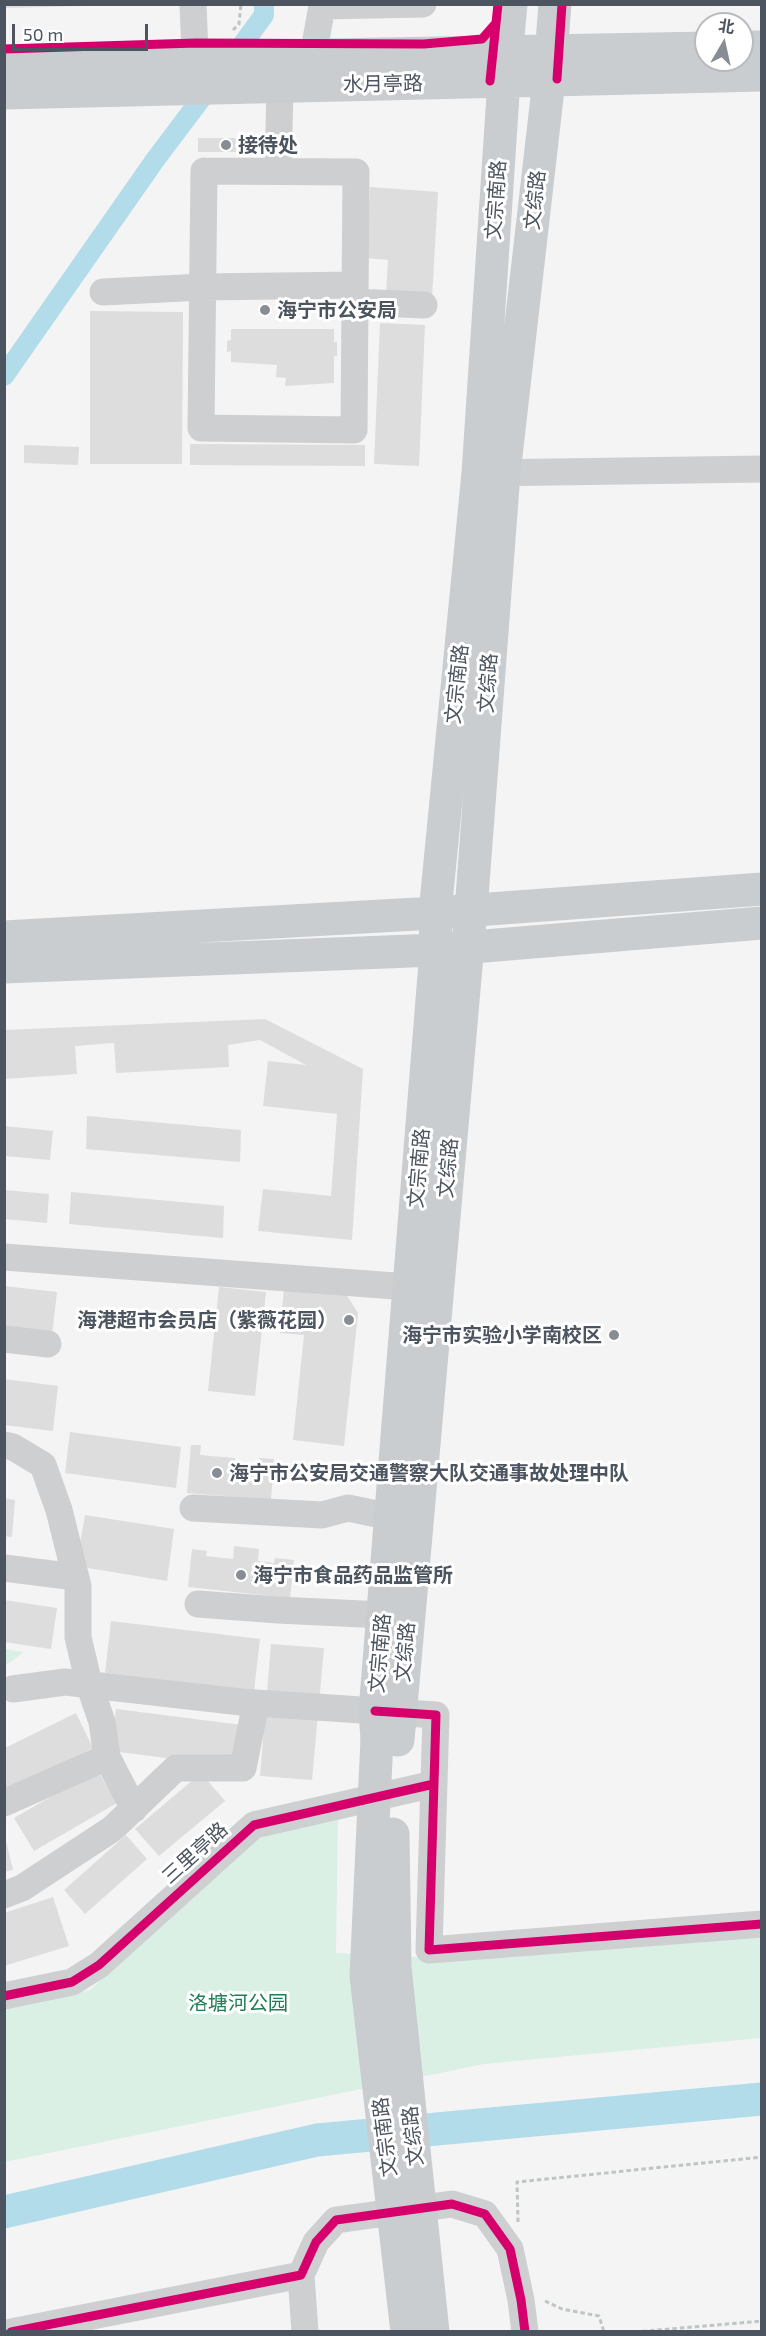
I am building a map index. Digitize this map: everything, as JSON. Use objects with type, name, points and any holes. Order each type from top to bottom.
[{"type":"main road","name":"文宗南路","points":[[407,2331],[366,1976],[388,1726],[383,1615],[409,1287],[452,949],[435,913],[491,473],[505,66],[511,4]]},
{"type":"main road","name":"文综路","points":[[433,2331],[395,1967],[388,1726],[452,949],[471,910],[491,473],[550,65],[555,4]]},
{"type":"main road","name":"水月亭路","points":[[550,65],[694,49]]},
{"type":"main road","name":"水月亭路","points":[[4,61],[260,55],[505,66]]},
{"type":"main road","name":"水月亭路","points":[[4,93],[270,87],[505,66],[550,65],[762,75]]},
{"type":"main road","points":[[4,937],[435,913],[762,889]]},
{"type":"main road","points":[[4,967],[452,949],[762,923]]},
{"type":"street","points":[[193,4],[198,89]]},
{"type":"street","points":[[315,45],[322,6],[423,4]]},
{"type":"street","points":[[270,87],[278,171]]},
{"type":"street","points":[[204,171],[357,172],[354,430],[201,428],[203,287],[204,171]]},
{"type":"street","points":[[103,292],[203,287],[355,293],[424,305]]},
{"type":"street","points":[[491,473],[762,469]]},
{"type":"street","points":[[4,1257],[409,1287]]},
{"type":"street","points":[[4,1339],[48,1344]]},
{"type":"street","points":[[4,1445],[13,1447],[43,1465],[59,1510],[78,1586],[78,1637],[89,1684],[102,1722],[107,1756],[134,1809]]},
{"type":"street","points":[[193,1508],[322,1515],[348,1508],[391,1517]]},
{"type":"street","points":[[4,1568],[75,1577]]},
{"type":"street","points":[[198,1604],[383,1615]]},
{"type":"street","points":[[13,1689],[65,1682],[89,1684],[256,1703],[388,1726],[436,1715],[429,1950],[762,1924]]},
{"type":"street","points":[[4,1895],[22,1888],[112,1829],[176,1768],[243,1768],[256,1703]]},
{"type":"street","points":[[4,1803],[107,1756]]},
{"type":"street","name":"三里亭路","points":[[4,1996],[72,1982],[99,1965],[254,1825],[434,1784]]},
{"type":"street","points":[[305,2331],[301,2275],[316,2242],[336,2220],[452,2204],[485,2214],[510,2249],[525,2331]]},
{"type":"street","points":[[11,2331],[301,2275]]},
{"type":"path","points":[[232,31],[238,24],[241,4]]},
{"type":"path","points":[[519,2224],[517,2182],[762,2157]]},
{"type":"path","points":[[539,2299],[562,2309],[599,2316],[604,2331]]},
{"type":"path","points":[[635,2331],[762,2321]]},
{"type":"green space","points":[[5,1649],[24,1652],[5,1666]]},
{"type":"green space","name":"洛塘河公园","points":[[338,1814],[336,1953],[433,1958],[761,1925],[761,2038],[484,2064],[5,2162],[5,2008],[90,1990],[259,1835]]},
{"type":"building","points":[[4,4],[85,4],[85,6],[4,8]]},
{"type":"building","name":"接待处","points":[[198,138],[254,138],[254,152],[198,152]]},
{"type":"building","points":[[370,187],[438,192],[432,299],[386,296],[388,260],[366,258]]},
{"type":"building","points":[[90,311],[183,312],[182,464],[90,464]]},
{"type":"building","points":[[380,323],[425,325],[419,466],[374,464]]},
{"type":"building","points":[[231,329],[334,329],[337,356],[334,356],[334,383],[285,386],[286,378],[276,377],[277,365],[231,362],[231,351],[227,352],[227,341],[231,340]]},
{"type":"building","points":[[190,444],[365,445],[365,466],[190,465]]},
{"type":"building","points":[[24,445],[79,447],[78,465],[24,463]]},
{"type":"building","points":[[265,1019],[363,1069],[352,1240],[258,1231],[263,1189],[331,1196],[337,1114],[263,1106],[268,1061],[306,1065],[260,1040],[228,1045],[229,1067],[116,1073],[114,1043],[75,1046],[77,1074],[4,1079],[4,1030]]},
{"type":"building","points":[[87,1116],[241,1130],[240,1162],[86,1149]]},
{"type":"building","points":[[4,1126],[53,1131],[50,1160],[4,1156]]},
{"type":"building","points":[[4,1190],[49,1194],[47,1223],[4,1219]]},
{"type":"building","points":[[71,1192],[224,1206],[223,1238],[69,1224]]},
{"type":"building","points":[[4,1286],[57,1292],[52,1335],[4,1329]]},
{"type":"building","points":[[219,1287],[266,1292],[255,1396],[208,1391]]},
{"type":"building","points":[[284,1288],[346,1294],[358,1313],[344,1446],[293,1440],[304,1335],[280,1333]]},
{"type":"building","points":[[4,1379],[58,1386],[53,1431],[4,1425]]},
{"type":"building","points":[[70,1432],[181,1447],[176,1488],[65,1473]]},
{"type":"building","name":"海宁市公安局交通警察大队交通事故处理中队","points":[[191,1445],[201,1445],[200,1455],[235,1458],[234,1471],[258,1474],[259,1458],[274,1459],[271,1500],[187,1493]]},
{"type":"building","points":[[4,1498],[15,1500],[12,1537],[4,1536]]},
{"type":"building","points":[[85,1515],[174,1529],[167,1581],[76,1566]]},
{"type":"building","name":"海宁市食品药品监管所","points":[[234,1546],[259,1549],[258,1561],[274,1563],[275,1558],[294,1560],[290,1598],[188,1587],[192,1549],[207,1551],[206,1556],[233,1559]]},
{"type":"building","points":[[4,1600],[57,1608],[51,1649],[4,1642]]},
{"type":"building","points":[[111,1621],[260,1639],[254,1691],[105,1673]]},
{"type":"building","points":[[271,1644],[324,1648],[312,1780],[260,1776]]},
{"type":"building","points":[[116,1709],[242,1725],[237,1767],[111,1751]]},
{"type":"building","points":[[76,1713],[93,1748],[5,1791],[5,1748]]},
{"type":"building","points":[[97,1770],[117,1803],[34,1851],[14,1818]]},
{"type":"building","points":[[201,1773],[225,1801],[159,1856],[135,1829]]},
{"type":"building","points":[[4,1832],[13,1870],[4,1872]]},
{"type":"building","points":[[126,1835],[147,1859],[85,1914],[64,1890]]},
{"type":"building","points":[[53,1897],[69,1946],[4,1966],[4,1913]]},
{"type":"waterway","points":[[231,60],[264,15],[264,4]]},
{"type":"waterway","points":[[4,376],[155,160],[213,83]]},
{"type":"waterway","points":[[4,2212],[317,2140],[762,2099]]},
{"type":"cycle path","points":[[490,81],[498,4]]},
{"type":"cycle path","points":[[557,79],[562,4]]},
{"type":"cycle path","points":[[4,49],[196,43],[424,44],[482,39],[496,23]]},
{"type":"cycle path","points":[[375,1711],[436,1715],[429,1950],[762,1924]]},
{"type":"cycle path","points":[[4,1996],[72,1982],[99,1965],[254,1825],[434,1784]]},
{"type":"cycle path","points":[[11,2332],[301,2275],[316,2242],[336,2220],[452,2204],[485,2214],[510,2249],[525,2332]]},
{"type":"place","name":"接待处","points":[[226,145]]},
{"type":"place","name":"海宁市公安局","points":[[265,310]]},
{"type":"place","name":"海港超市会员店（紫薇花园）","points":[[349,1320]]},
{"type":"place","name":"海宁市实验小学南校区","points":[[614,1335]]},
{"type":"place","name":"海宁市公安局交通警察大队交通事故处理中队","points":[[217,1473]]},
{"type":"place","name":"海宁市食品药品监管所","points":[[241,1575]]}]
